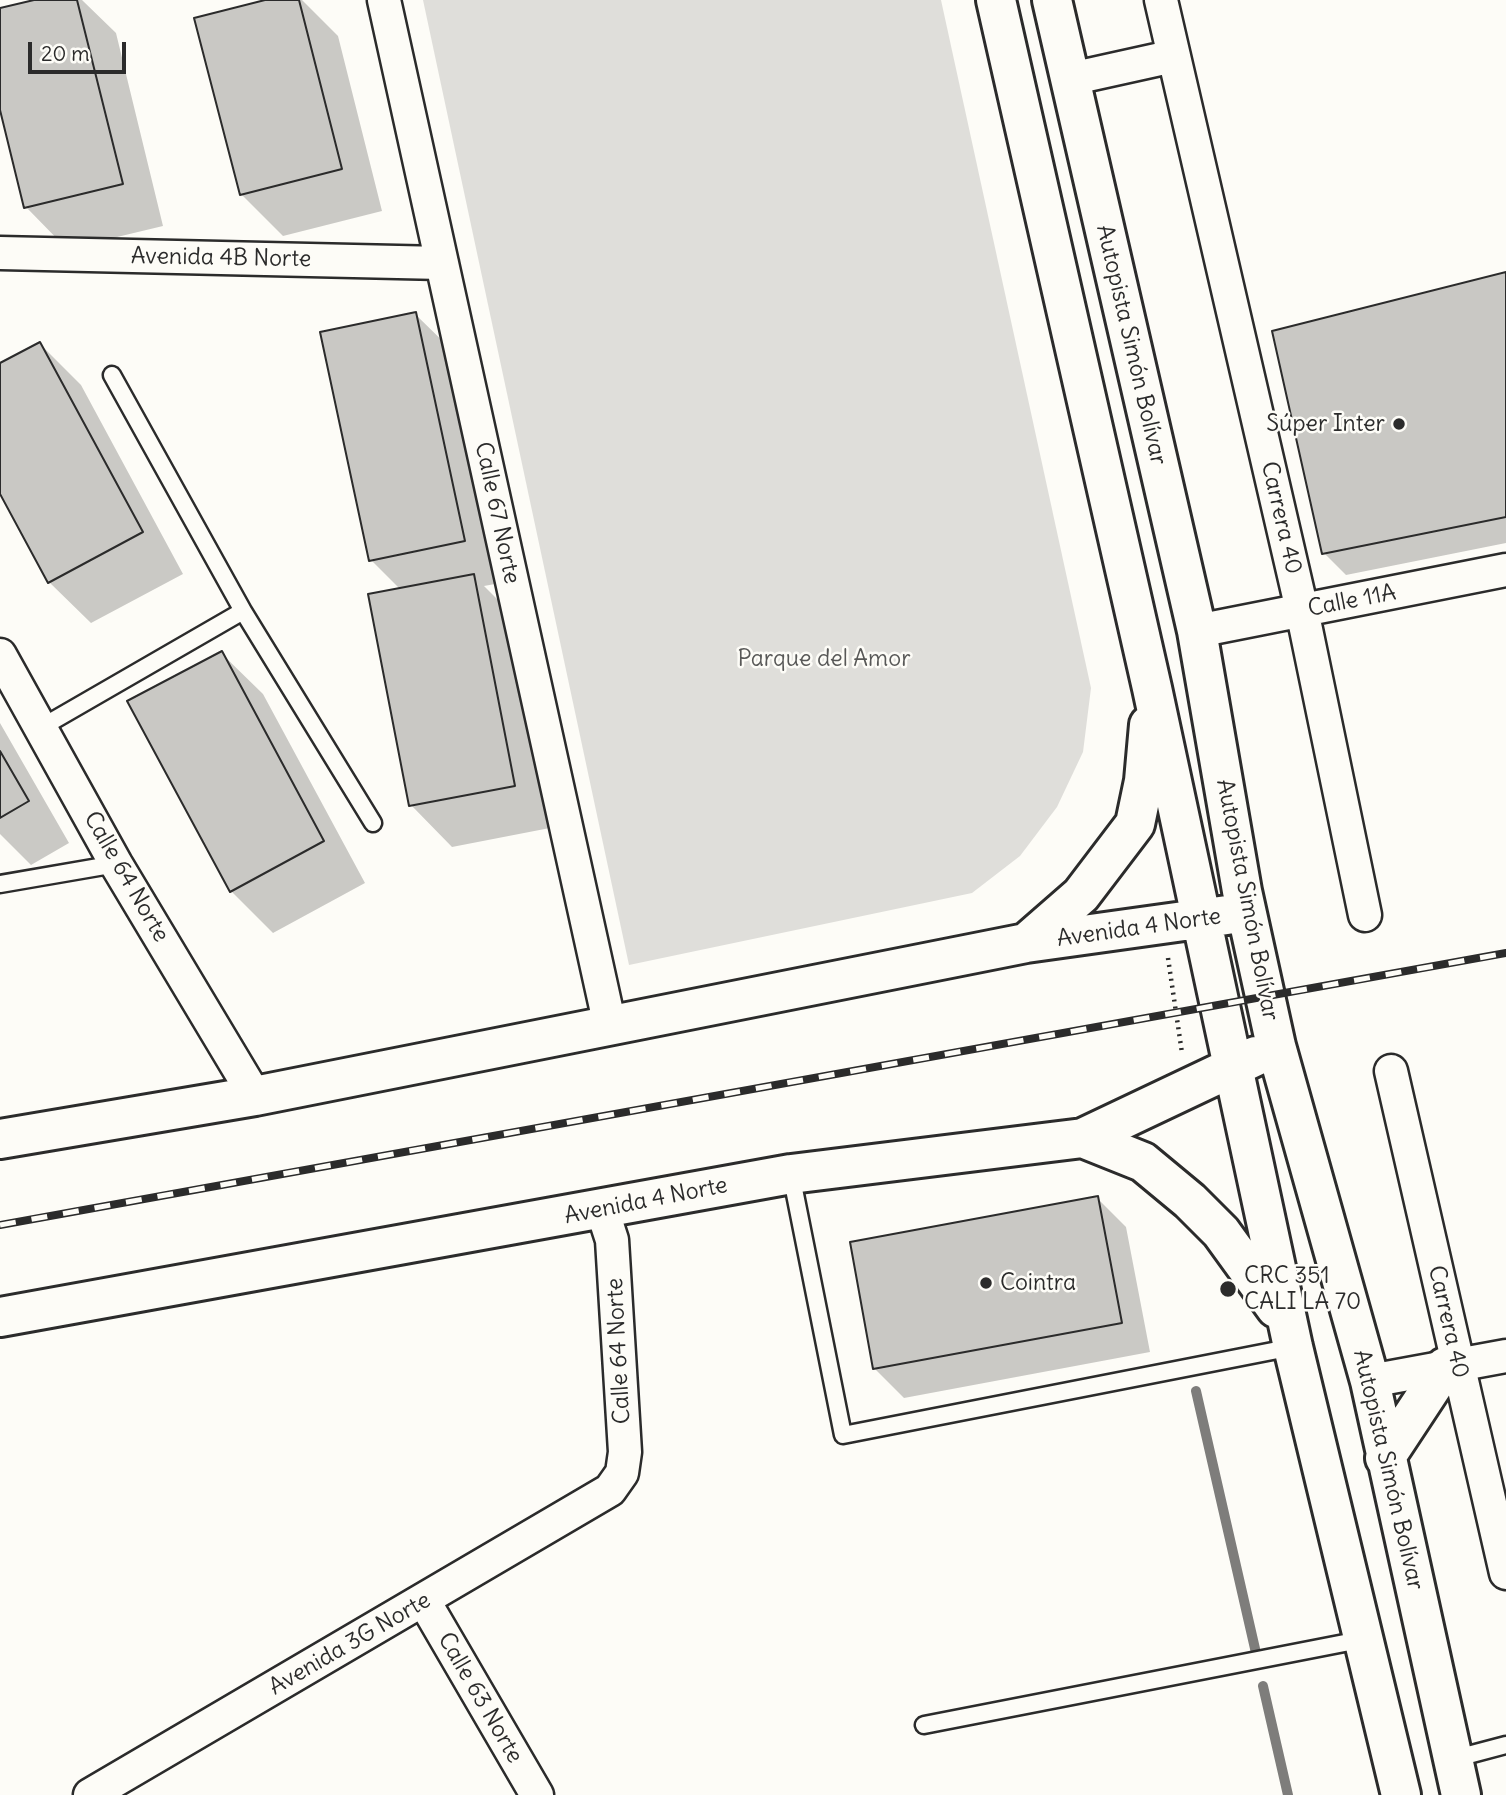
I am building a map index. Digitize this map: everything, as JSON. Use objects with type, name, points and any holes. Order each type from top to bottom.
[{"type":"main road","name":"Autopista Simón Bolívar","points":[[996,0],[1152,688],[1293,1348],[1401,1795]]},
{"type":"main road","name":"Autopista Simón Bolívar","points":[[1052,0],[1198,631],[1247,913],[1276,1046],[1370,1381],[1461,1795]]},
{"type":"main road","points":[[1026,943],[1081,895],[1135,824],[1144,781],[1152,688]]},
{"type":"main road","name":"Avenida 4 Norte","points":[[0,1139],[256,1096],[1026,943],[1247,913]]},
{"type":"main road","name":"Avenida 4 Norte","points":[[0,1317],[791,1174],[1083,1138],[1276,1046]]},
{"type":"main road","points":[[1083,1138],[1143,1162],[1190,1201],[1221,1232],[1273,1300],[1293,1348]]},
{"type":"main road","points":[[1385,1458],[1451,1366]]},
{"type":"street","name":"Calle 67 Norte","points":[[384,0],[610,1027]]},
{"type":"street","name":"Carrera 40","points":[[1161,0],[1302,610],[1365,915]]},
{"type":"street","points":[[1070,79],[1174,56]]},
{"type":"street","name":"Avenida 4B Norte","points":[[0,253],[442,263]]},
{"type":"street","name":"Calle 11A","points":[[1198,631],[1506,570]]},
{"type":"street","name":"Calle 64 Norte","points":[[0,655],[117,864],[256,1096]]},
{"type":"street","name":"Carrera 40","points":[[1391,1071],[1451,1366],[1506,1573]]},
{"type":"street","name":"Calle 64 Norte","points":[[602,1209],[612,1240],[625,1452],[622,1473],[610,1490]]},
{"type":"street","points":[[1370,1381],[1506,1356]]},
{"type":"street","name":"Avenida 3G Norte","points":[[90,1795],[610,1490]]},
{"type":"street","name":"Calle 63 Norte","points":[[424,1601],[537,1795]]},
{"type":"lane","points":[[112,375],[243,611],[373,823]]},
{"type":"lane","points":[[42,727],[243,611]]},
{"type":"lane","points":[[0,884],[117,864]]},
{"type":"lane","points":[[791,1174],[843,1435],[1293,1348]]},
{"type":"lane","points":[[924,1725],[1365,1639]]},
{"type":"lane","points":[[1453,1759],[1506,1745]]},
{"type":"path","points":[[1168,957],[1184,1062]]},
{"type":"green space","name":"Parque del Amor","points":[[423,0],[941,0],[1091,688],[1083,752],[1057,807],[1020,856],[972,893],[629,965]]},
{"type":"building","points":[[34,0],[77,0],[123,184],[24,208],[0,110],[0,8]]},
{"type":"building","points":[[265,0],[299,0],[342,169],[240,195],[194,18]]},
{"type":"building","name":"Súper Inter","points":[[1506,272],[1506,517],[1322,554],[1272,331]]},
{"type":"building","points":[[416,312],[465,541],[369,561],[320,332]]},
{"type":"building","points":[[40,342],[143,532],[48,583],[0,494],[0,363]]},
{"type":"building","points":[[474,574],[515,786],[409,806],[368,594]]},
{"type":"building","points":[[222,651],[324,841],[230,892],[127,701]]},
{"type":"building","points":[[0,751],[29,801],[0,818]]},
{"type":"building","name":"Cointra","points":[[1098,1196],[1122,1323],[873,1369],[850,1242]]},
{"type":"waterway","points":[[1196,1391],[1256,1653]]},
{"type":"waterway","points":[[1263,1686],[1288,1795]]},
{"type":"railway","points":[[0,1225],[1506,953]]},
{"type":"place","name":"Súper Inter","points":[[1399,424]]},
{"type":"place","name":"Cointra","points":[[986,1283]]},
{"type":"place","name":"CRC 351 CALI LA 70","points":[[1228,1289]]}]
